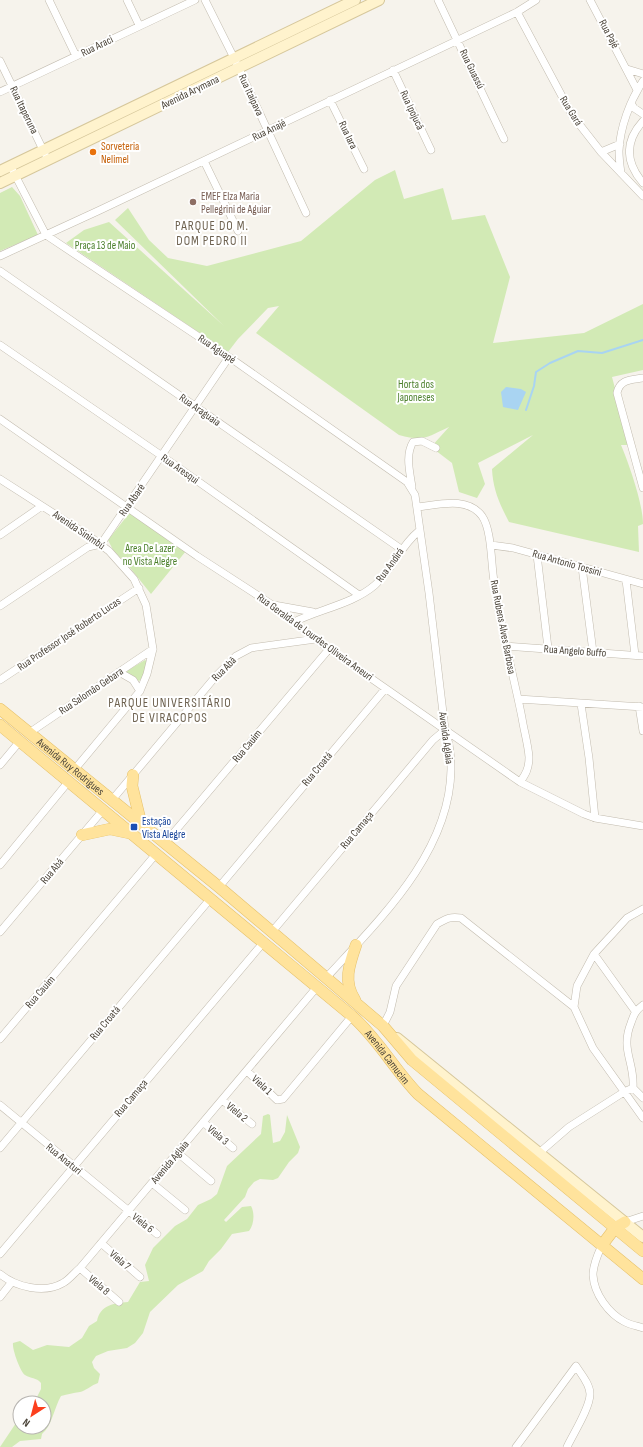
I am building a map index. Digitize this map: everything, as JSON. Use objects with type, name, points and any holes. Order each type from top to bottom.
[{"type":"main road","name":"Avenida Arymana","points":[[0,171],[355,0]]},
{"type":"main road","name":"Avenida Arymana","points":[[0,183],[379,0]]},
{"type":"main road","name":"Avenida Ruy Rodrigues","points":[[0,709],[141,823]]},
{"type":"main road","name":"Avenida Ruy Rodrigues","points":[[0,725],[132,834]]},
{"type":"main road","points":[[69,781],[75,769]]},
{"type":"main road","points":[[133,774],[132,786],[141,823]]},
{"type":"main road","points":[[103,810],[112,800]]},
{"type":"main road","name":"Avenida Camucim","points":[[141,823],[219,887],[361,1009],[643,1237]]},
{"type":"main road","points":[[82,835],[110,829],[132,834]]},
{"type":"main road","name":"Avenida Camucim","points":[[132,834],[352,1016],[372,1036],[401,1076],[418,1094],[643,1279]]},
{"type":"main road","points":[[211,898],[219,887]]},
{"type":"main road","points":[[356,945],[348,966],[347,978],[349,990],[361,1009]]},
{"type":"main road","points":[[317,987],[326,978]]},
{"type":"main road","name":"Avenida Camucim","points":[[383,1026],[412,1060],[643,1251]]},
{"type":"main road","points":[[602,1245],[615,1228],[625,1222]]},
{"type":"street","points":[[49,0],[76,56]]},
{"type":"street","points":[[127,0],[139,25]]},
{"type":"street","name":"Rua Araci","points":[[0,92],[139,25],[195,0]]},
{"type":"street","name":"Rua Itaipava","points":[[205,0],[234,58],[306,213]]},
{"type":"street","name":"Rua Guassú","points":[[438,0],[504,139]]},
{"type":"street","name":"Rua Anajé","points":[[0,256],[268,131],[457,39],[517,12],[536,0]]},
{"type":"street","name":"Rua Pajé","points":[[590,0],[637,90]]},
{"type":"street","name":"Rua Gará","points":[[517,12],[572,115],[601,152],[643,196]]},
{"type":"street","name":"Rua Itaperuna","points":[[0,61],[48,160]]},
{"type":"street","points":[[626,69],[643,74]]},
{"type":"street","name":"Rua Ipojucã","points":[[393,70],[431,150]]},
{"type":"street","points":[[621,173],[619,152],[620,144],[631,103],[643,81]]},
{"type":"street","name":"Rua Iara","points":[[330,100],[364,169]]},
{"type":"street","points":[[631,103],[634,108],[643,114]]},
{"type":"street","points":[[643,121],[631,142],[629,156],[634,172],[643,184]]},
{"type":"street","points":[[601,152],[620,144]]},
{"type":"street","points":[[204,161],[238,231]]},
{"type":"street","name":"Rua Aguapé","points":[[10,166],[46,235],[229,357],[407,482],[412,488]]},
{"type":"street","name":"Rua Araguaia","points":[[0,272],[401,549]]},
{"type":"street","name":"Rua Aresqui","points":[[0,345],[162,456],[359,595]]},
{"type":"street","name":"Rua Abaré","points":[[101,544],[229,357]]},
{"type":"street","points":[[643,378],[623,382],[619,386],[617,393],[643,488]]},
{"type":"street","name":"Rua Geralda de Lourdes Oliveira Aneuri","points":[[0,419],[197,556],[271,604],[329,649],[520,782],[595,818],[643,826]]},
{"type":"street","points":[[419,530],[408,455],[413,442],[422,441],[436,448]]},
{"type":"street","name":"Avenida Sinimbú","points":[[0,478],[101,544],[118,561],[139,588],[149,617],[153,649],[150,664],[140,691],[75,769]]},
{"type":"street","name":"Rua Rubens Alves Barbosa","points":[[416,507],[463,503],[474,508],[483,517],[491,545],[493,580],[529,756],[527,772],[520,782]]},
{"type":"street","points":[[0,535],[42,506]]},
{"type":"street","name":"Rua Andirá","points":[[294,622],[313,612],[359,595],[379,580],[388,570],[409,538],[419,530]]},
{"type":"street","name":"Avenida Aglaia","points":[[326,978],[356,945],[412,876],[429,851],[437,834],[450,786],[451,753],[445,730],[430,593],[419,530]]},
{"type":"street","points":[[0,606],[88,547],[101,544]]},
{"type":"street","name":"Rua Antonio Tossini","points":[[491,545],[513,548],[643,584]]},
{"type":"street","points":[[537,555],[548,648]]},
{"type":"street","points":[[582,567],[593,652]]},
{"type":"street","points":[[626,580],[635,656]]},
{"type":"street","name":"Rua Professor José Roberto Lucas","points":[[0,680],[139,588]]},
{"type":"street","points":[[271,604],[313,612]]},
{"type":"street","name":"Rua Abã","points":[[112,800],[216,676],[236,656],[251,648],[316,639]]},
{"type":"street","name":"Rua Angelo Buffo","points":[[506,646],[643,656]]},
{"type":"street","name":"Rua Salomão Gebara","points":[[28,733],[153,649]]},
{"type":"street","name":"Rua Cauim","points":[[165,843],[329,649]]},
{"type":"street","points":[[119,672],[133,680],[140,691]]},
{"type":"street","name":"Rua Croatá","points":[[219,887],[386,689]]},
{"type":"street","points":[[518,698],[581,704],[641,706],[643,731]]},
{"type":"street","points":[[581,704],[589,758],[595,818]]},
{"type":"street","name":"Rua Camaça","points":[[271,933],[433,740],[445,730]]},
{"type":"street","points":[[0,765],[20,741]]},
{"type":"street","points":[[0,865],[69,781]]},
{"type":"street","name":"Rua Abá","points":[[0,932],[103,810]]},
{"type":"street","name":"Rua Cauim","points":[[0,1039],[156,854]]},
{"type":"street","name":"Rua Croatá","points":[[0,1148],[211,898]]},
{"type":"street","points":[[574,1007],[578,986],[594,954],[628,918],[643,909]]},
{"type":"street","points":[[383,1026],[390,1012],[396,986],[438,924],[447,918],[460,918],[574,1007],[593,1048],[643,1118]]},
{"type":"street","name":"Rua Camaça","points":[[0,1254],[263,943]]},
{"type":"street","points":[[594,954],[635,1011]]},
{"type":"street","name":"Avenida Aglaia","points":[[0,1274],[11,1283],[36,1288],[50,1288],[63,1283],[80,1268],[317,987]]},
{"type":"street","points":[[643,1005],[635,1011],[626,1034],[626,1049],[633,1075],[633,1088],[643,1098]]},
{"type":"street","name":"Viela 1","points":[[247,1071],[277,1100],[283,1099],[352,1016]]},
{"type":"street","points":[[539,1152],[569,1127],[624,1092],[633,1088]]},
{"type":"street","name":"Viela 2","points":[[222,1100],[252,1124]]},
{"type":"street","name":"Rua Anaturi","points":[[0,1106],[74,1168],[129,1211]]},
{"type":"street","name":"Viela 3","points":[[203,1122],[233,1148]]},
{"type":"street","points":[[178,1153],[212,1181]]},
{"type":"street","points":[[152,1183],[185,1210]]},
{"type":"street","name":"Viela 6","points":[[129,1211],[157,1234]]},
{"type":"street","points":[[625,1222],[643,1216]]},
{"type":"street","name":"Viela 7","points":[[101,1243],[140,1277]]},
{"type":"street","points":[[602,1245],[596,1260],[593,1275],[598,1294],[609,1310],[625,1322],[643,1328]]},
{"type":"street","name":"Viela 8","points":[[80,1268],[119,1302]]},
{"type":"street","points":[[0,1297],[11,1283]]},
{"type":"street","points":[[516,1447],[576,1366],[587,1383],[590,1394],[567,1447]]},
{"type":"green space","points":[[395,170],[404,199],[443,188],[452,220],[485,215],[510,277],[493,343],[584,333],[643,304],[643,370],[612,377],[630,445],[621,445],[641,506],[643,524],[638,526],[639,552],[509,522],[497,496],[492,469],[533,435],[478,463],[485,484],[477,498],[459,492],[452,463],[431,447],[449,427],[430,436],[420,438],[399,435],[256,333],[279,306],[268,308],[238,339],[228,352],[66,243],[84,230],[109,222],[224,326],[115,220],[128,208],[149,240],[168,258],[207,266],[301,241],[375,180]]},
{"type":"green space","points":[[12,187],[20,196],[38,235],[0,251],[0,193]]},
{"type":"green space","name":"Area De Lazer no Vista Alegre","points":[[131,511],[186,551],[151,594],[131,569],[113,550],[108,540]]},
{"type":"green space","points":[[145,660],[148,662],[144,676],[139,681],[125,672]]},
{"type":"green space","points":[[268,1114],[270,1115],[273,1143],[280,1141],[285,1132],[287,1115],[300,1147],[298,1153],[289,1162],[278,1178],[273,1180],[260,1179],[254,1182],[248,1189],[245,1197],[224,1220],[226,1222],[242,1207],[251,1206],[253,1219],[252,1226],[249,1231],[232,1234],[221,1249],[209,1261],[203,1271],[178,1285],[150,1312],[143,1333],[135,1343],[127,1348],[108,1351],[96,1356],[92,1362],[94,1368],[100,1374],[98,1383],[82,1391],[61,1396],[52,1419],[52,1395],[38,1395],[41,1389],[41,1383],[23,1373],[15,1355],[13,1343],[20,1341],[33,1350],[47,1345],[69,1347],[82,1338],[89,1326],[97,1321],[101,1311],[104,1308],[113,1304],[128,1302],[140,1282],[149,1281],[145,1265],[153,1248],[175,1226],[187,1219],[198,1205],[211,1199],[217,1194],[227,1166],[261,1134],[263,1116]]},
{"type":"green space","points":[[12,1429],[12,1435],[42,1435],[41,1439],[20,1441],[12,1447],[0,1447]]},
{"type":"water","points":[[506,387],[521,389],[526,392],[518,410],[503,407],[501,392]]},
{"type":"waterway","points":[[526,410],[534,386],[536,372],[550,363],[578,351],[602,353],[643,340]]},
{"type":"place","name":"Sorveteria Nelimel","points":[[93,152]]},
{"type":"place","name":"EMEF Elza Maria Pellegrini de Aguiar","points":[[193,202]]},
{"type":"place","name":"Estação Vista Alegre","points":[[134,827]]},
{"type":"district","name":"PARQUE DO M. DOM PEDRO II","points":[[212,234]]},
{"type":"district","name":"PARQUE UNIVERSITÁRIO DE VIRACOPOS","points":[[170,710]]},
{"type":"park label","name":"Praça 13 de Maio","points":[[105,245]]},
{"type":"park label","name":"Horta dos Japoneses","points":[[416,390]]}]
